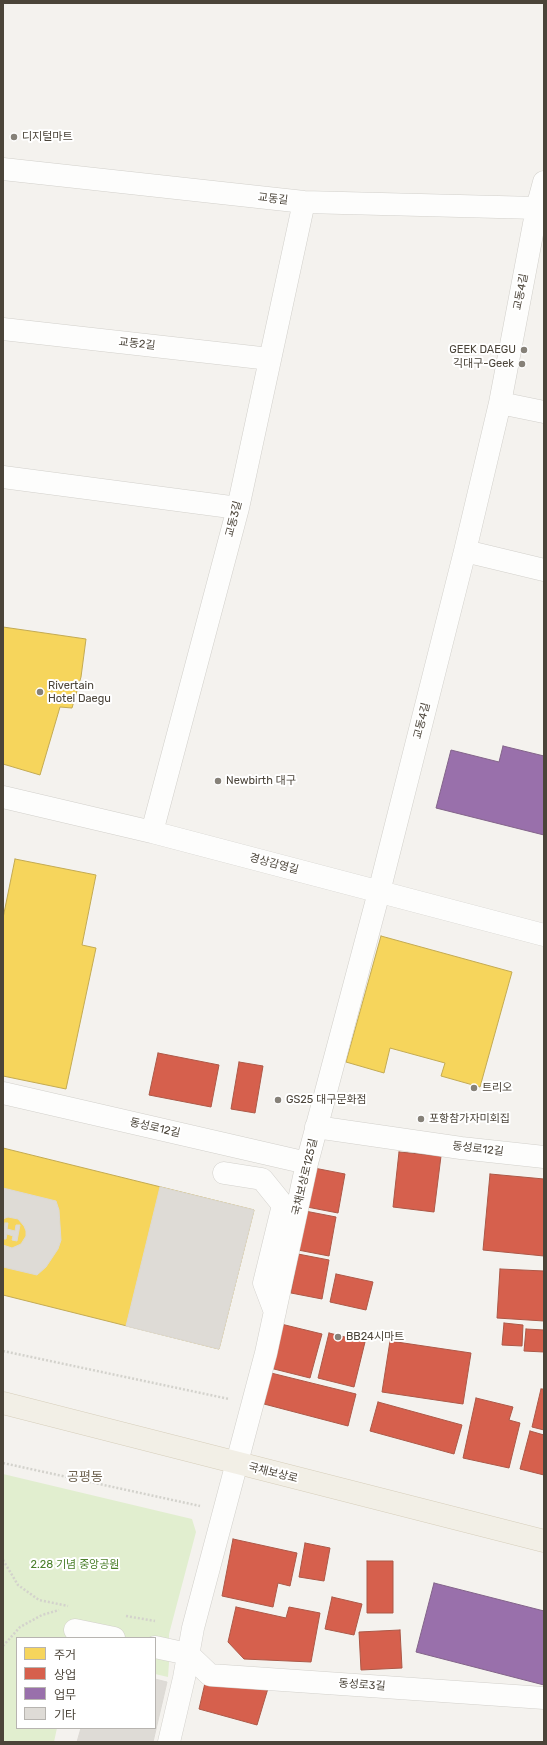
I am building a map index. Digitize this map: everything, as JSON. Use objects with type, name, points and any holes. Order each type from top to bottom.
[{"type":"main road","name":"국채보상로","points":[[3,1403],[236,1464],[544,1541]]},
{"type":"street","name":"교동길","points":[[3,169],[304,202],[540,209]]},
{"type":"street","name":"교동4길","points":[[379,892],[465,551],[500,403],[540,209],[544,182]]},
{"type":"street","name":"교동3길","points":[[152,832],[238,508],[304,202]]},
{"type":"street","name":"교동2길","points":[[3,329],[270,359]]},
{"type":"street","points":[[500,403],[544,412]]},
{"type":"street","points":[[3,477],[238,508]]},
{"type":"street","points":[[465,551],[544,570]]},
{"type":"street","name":"경상감영길","points":[[3,796],[152,832],[544,935]]},
{"type":"street","name":"국채보상로125길","points":[[236,1464],[275,1312],[316,1127],[379,892]]},
{"type":"street","name":"동성로12길","points":[[3,1093],[307,1163]]},
{"type":"street","name":"동성로12길","points":[[316,1127],[461,1148],[544,1157]]},
{"type":"street","points":[[224,1173],[262,1179],[283,1205],[264,1283],[275,1312]]},
{"type":"street","points":[[169,1742],[193,1628],[236,1464]]},
{"type":"street","points":[[74,1630],[109,1637]]},
{"type":"street","points":[[156,1647],[188,1654]]},
{"type":"street","name":"동성로3길","points":[[188,1654],[210,1674],[544,1698]]},
{"type":"path","points":[[3,1351],[251,1404]]},
{"type":"path","points":[[3,1463],[223,1510]]},
{"type":"path","points":[[3,1560],[18,1585],[39,1600],[71,1607],[42,1615],[20,1627],[3,1646]]},
{"type":"path","points":[[124,1616],[193,1628]]},
{"type":"green space","name":"2.28 기념 중앙공원","points":[[3,1474],[192,1519],[196,1532],[169,1634],[168,1677],[156,1674],[156,1637],[16,1637],[16,1729],[57,1729],[54,1742],[3,1742]]},
{"type":"building: 주거","name":"Rivertain Hotel Daegu","points":[[3,627],[86,639],[81,677],[72,708],[60,707],[40,775],[3,764]]},
{"type":"building: 주거","points":[[15,859],[96,875],[82,945],[96,948],[66,1089],[3,1076],[3,918]]},
{"type":"building: 주거","points":[[381,936],[512,972],[480,1087],[441,1076],[445,1063],[390,1048],[384,1073],[346,1062]]},
{"type":"building: 주거","points":[[3,1148],[254,1210],[219,1349],[3,1295]]},
{"type":"building: 상업","points":[[158,1053],[219,1065],[211,1107],[149,1095]]},
{"type":"building: 상업","points":[[239,1062],[263,1066],[255,1113],[231,1109]]},
{"type":"building: 상업","points":[[399,1152],[441,1156],[434,1212],[393,1207]]},
{"type":"building: 상업","points":[[314,1168],[345,1174],[338,1213],[307,1207]]},
{"type":"building: 상업","points":[[490,1174],[544,1179],[544,1256],[483,1250]]},
{"type":"building: 상업","points":[[305,1211],[336,1217],[329,1256],[298,1250]]},
{"type":"building: 상업","points":[[298,1254],[329,1260],[322,1299],[291,1293]]},
{"type":"building: 상업","points":[[500,1269],[544,1271],[544,1321],[497,1318]]},
{"type":"building: 상업","points":[[336,1274],[373,1282],[366,1310],[330,1302]]},
{"type":"building: 상업","points":[[504,1323],[523,1325],[522,1346],[502,1345]]},
{"type":"building: 상업","points":[[281,1324],[322,1334],[310,1378],[270,1368]]},
{"type":"building: 상업","points":[[526,1329],[544,1330],[544,1352],[524,1351]]},
{"type":"building: 상업","points":[[329,1333],[365,1342],[354,1387],[318,1378]]},
{"type":"building: 상업","points":[[390,1341],[471,1353],[463,1404],[382,1392]]},
{"type":"building: 상업","points":[[271,1373],[356,1394],[348,1426],[264,1404]]},
{"type":"building: 상업","points":[[541,1389],[544,1389],[544,1430],[532,1427]]},
{"type":"building: 상업","points":[[476,1398],[513,1407],[509,1420],[520,1423],[509,1468],[463,1458]]},
{"type":"building: 상업","points":[[378,1402],[462,1425],[454,1454],[370,1431]]},
{"type":"building: 상업","points":[[530,1431],[544,1435],[544,1475],[520,1469]]},
{"type":"building: 상업","points":[[233,1539],[297,1553],[290,1586],[278,1583],[273,1607],[222,1596]]},
{"type":"building: 상업","points":[[305,1543],[330,1548],[324,1581],[299,1577]]},
{"type":"building: 상업","points":[[367,1561],[393,1561],[393,1613],[367,1613]]},
{"type":"building: 상업","points":[[332,1597],[362,1604],[354,1635],[325,1629]]},
{"type":"building: 상업","points":[[236,1607],[286,1618],[289,1607],[320,1613],[311,1662],[244,1659],[228,1642]]},
{"type":"building: 상업","points":[[400,1630],[402,1668],[361,1670],[359,1632]]},
{"type":"building: 상업","points":[[205,1683],[269,1685],[257,1725],[199,1709]]},
{"type":"building: 업무","points":[[503,746],[544,756],[544,835],[436,808],[451,750],[499,762]]},
{"type":"building: 업무","points":[[434,1583],[544,1611],[544,1685],[416,1652]]},
{"type":"building: 기타","points":[[160,1187],[254,1210],[219,1349],[126,1326]]},
{"type":"building: 기타","points":[[3,1188],[56,1201],[59,1210],[61,1240],[58,1249],[46,1267],[37,1275],[3,1267]]},
{"type":"building: 기타","points":[[8,1217],[18,1219],[26,1231],[26,1236],[21,1244],[12,1248],[3,1245],[3,1219]]},
{"type":"building: 기타","points":[[5,1223],[8,1223],[7,1229],[15,1231],[16,1225],[20,1225],[17,1241],[12,1240],[13,1236],[7,1234],[6,1239],[3,1239]]},
{"type":"building: 기타","points":[[156,1679],[167,1682],[153,1742],[77,1742],[81,1729],[156,1729]]},
{"type":"place","name":"디지털마트","points":[[14,137]]},
{"type":"place","name":"GEEK DAEGU","points":[[524,350]]},
{"type":"place","name":"긱대구-Geek","points":[[522,364]]},
{"type":"place","name":"Rivertain Hotel Daegu","points":[[40,692]]},
{"type":"place","name":"Newbirth 대구","points":[[218,781]]},
{"type":"place","name":"트리오","points":[[474,1088]]},
{"type":"place","name":"GS25 대구문화점","points":[[278,1100]]},
{"type":"place","name":"포항참가자미회집","points":[[421,1119]]},
{"type":"place","name":"BB24시마트","points":[[338,1337]]},
{"type":"district","name":"공평동","points":[[85,1477]]}]
